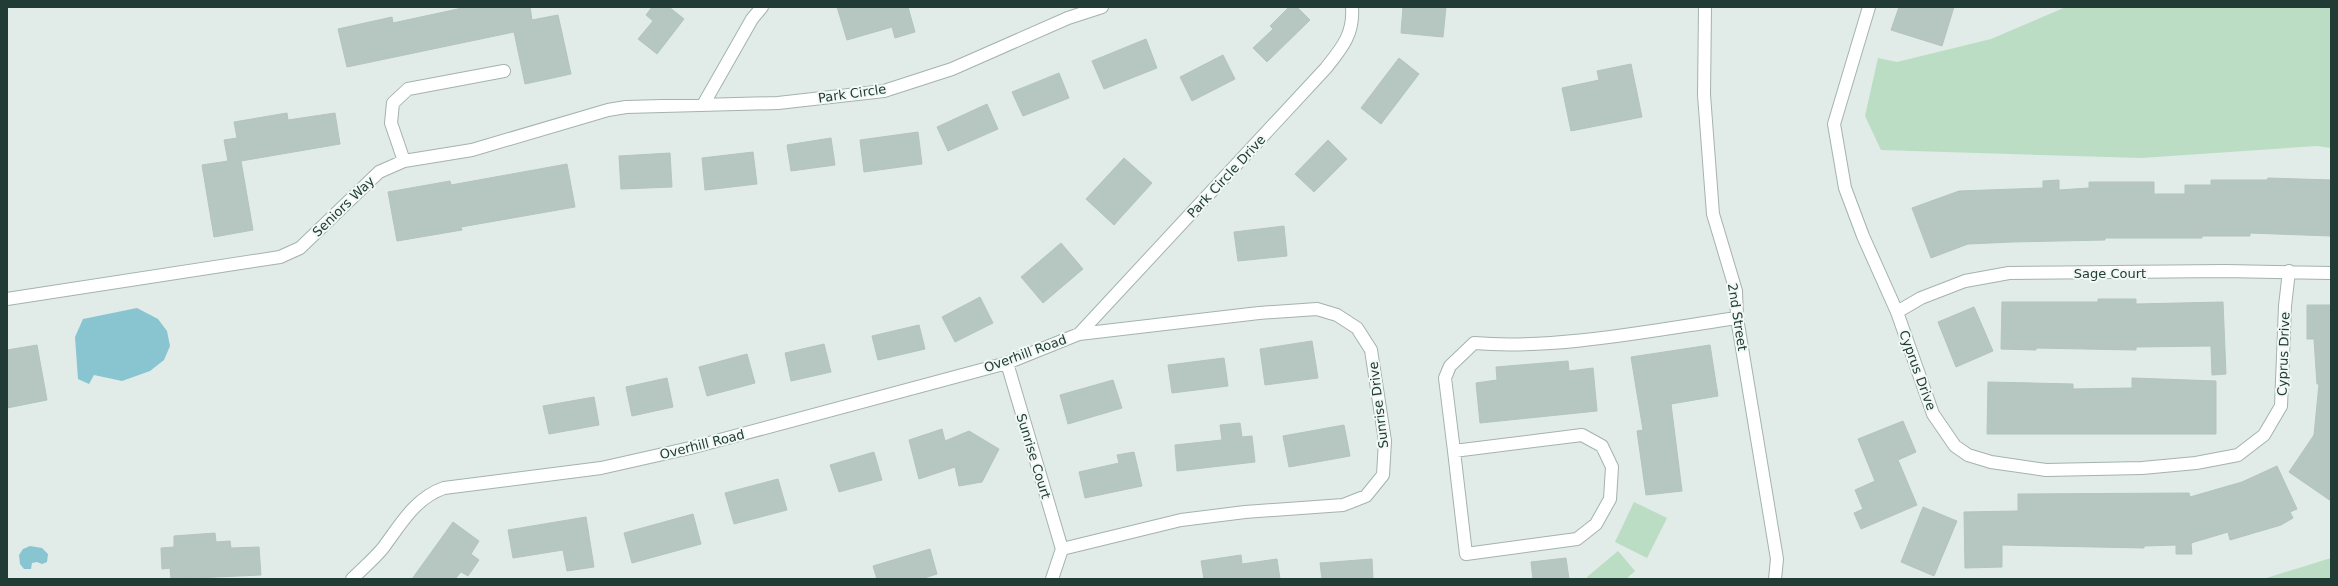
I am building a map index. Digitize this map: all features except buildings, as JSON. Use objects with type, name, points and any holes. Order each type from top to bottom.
[{"type":"street","points":[[703,105],[752,19],[762,7]]},
{"type":"street","name":"Park Circle","points":[[703,105],[778,103],[884,90],[952,69],[1068,18],[1102,7]]},
{"type":"street","name":"Park Circle Drive","points":[[1079,334],[1326,68],[1348,40],[1352,22],[1352,7]]},
{"type":"street","name":"2nd Street","points":[[1706,7],[1704,96],[1713,214],[1736,291],[1738,318],[1777,559],[1775,579]]},
{"type":"street","name":"Cyprus Drive","points":[[1869,7],[1834,124],[1845,188],[1863,236],[1897,312],[1933,414],[1955,446],[1968,455],[1991,462],[2046,470],[2142,468],[2188,464],[2238,455],[2264,435],[2281,406],[2285,306],[2289,271]]},
{"type":"street","points":[[404,161],[391,123],[392,103],[408,89],[504,72]]},
{"type":"street","name":"Seniors Way","points":[[7,299],[280,257],[300,248],[378,172],[404,161],[472,150],[608,110],[703,105]]},
{"type":"street","name":"Sage Court","points":[[1897,312],[1921,298],[1965,281],[2009,273],[2289,271],[2331,273]]},
{"type":"street","name":"Sunrise Drive","points":[[1062,549],[1181,520],[1245,512],[1343,505],[1366,496],[1383,475],[1385,441],[1371,350],[1357,328],[1337,315],[1317,309],[1259,313],[1079,334]]},
{"type":"street","points":[[1454,451],[1582,435],[1602,446],[1612,467],[1610,499],[1596,524],[1577,539],[1466,554],[1445,378],[1456,360],[1474,343],[1510,346],[1620,335],[1738,318]]},
{"type":"street","name":"Overhill Road","points":[[352,579],[382,549],[412,508],[431,492],[444,488],[601,468],[683,450],[1007,363],[1079,334]]},
{"type":"street","name":"Sunrise Court","points":[[1007,363],[1062,549]]},
{"type":"street","points":[[1052,579],[1062,549]]},
{"type":"green space","points":[[2066,7],[2331,7],[2331,148],[2317,146],[2141,158],[1881,150],[1865,116],[1878,58],[1897,62],[1991,39]]},
{"type":"green space","points":[[1634,502],[1667,518],[1647,558],[1615,542]]},
{"type":"green space","points":[[1618,551],[1635,571],[1626,579],[1588,579],[1587,577]]},
{"type":"green space","points":[[2331,558],[2331,579],[2263,579]]},
{"type":"water","points":[[137,308],[158,319],[167,331],[170,346],[164,360],[150,371],[122,381],[94,375],[89,384],[78,379],[75,337],[83,319]]},
{"type":"water","points":[[30,546],[42,548],[48,554],[47,562],[42,564],[37,562],[32,563],[31,569],[24,569],[20,564],[19,555],[23,549]]}]
